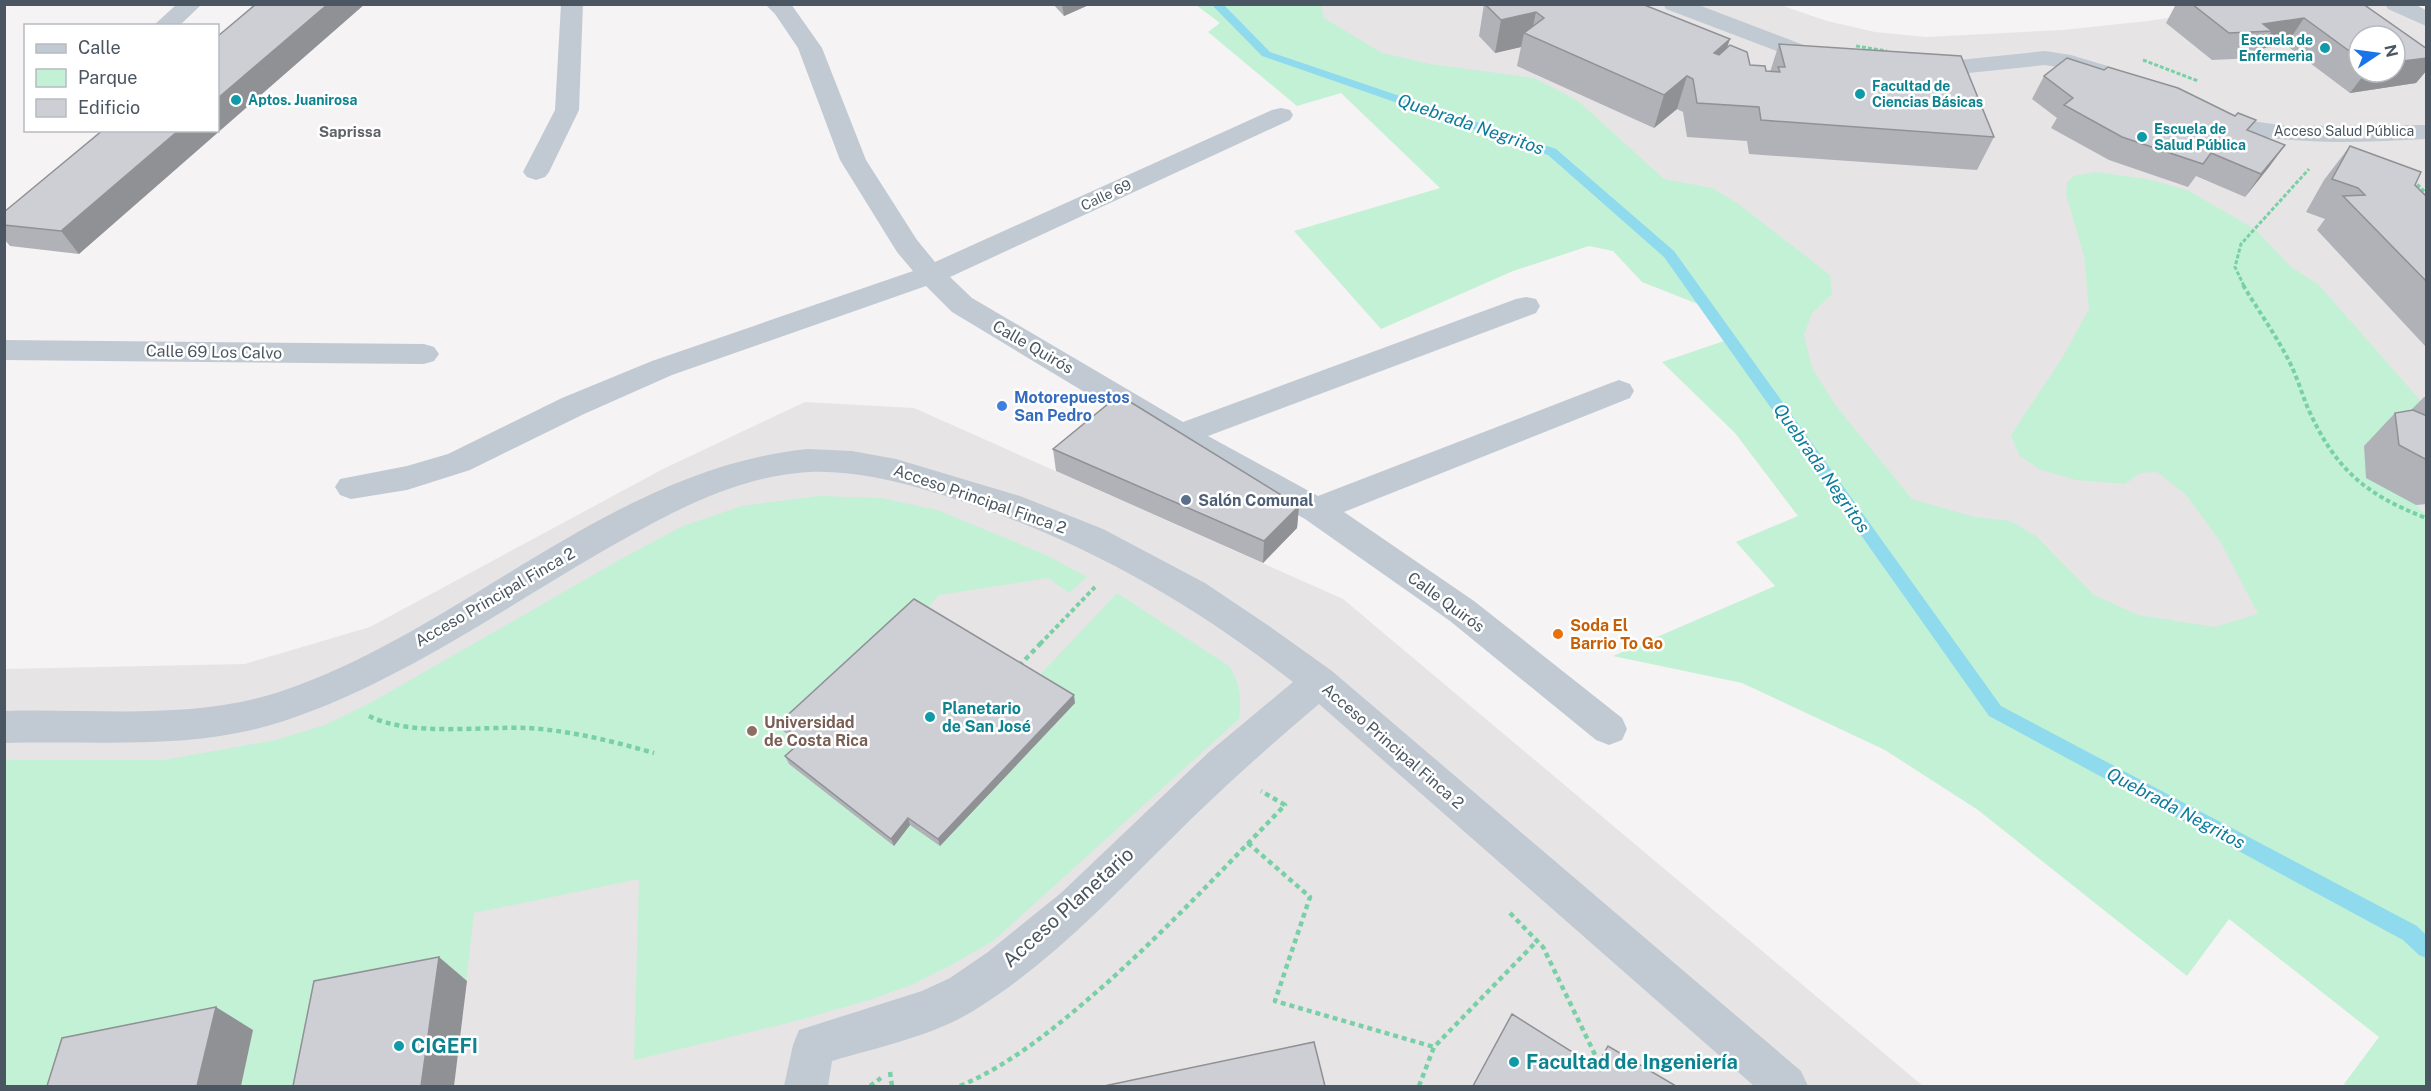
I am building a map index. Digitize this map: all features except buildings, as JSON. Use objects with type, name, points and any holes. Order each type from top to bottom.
[{"type":"street","points":[[166,24],[191,4]]},
{"type":"street","points":[[536,172],[567,110],[572,4]]},
{"type":"street","name":"Calle Quirós","points":[[776,4],[783,9],[810,48],[853,160],[907,246],[931,275],[962,305],[1114,393],[1180,435],[1316,510],[1462,611],[1609,729]]},
{"type":"street","points":[[1674,4],[1837,65],[1848,67]]},
{"type":"street","points":[[2397,4],[2424,21]]},
{"type":"street","points":[[1898,72],[2045,58],[2071,62],[2126,81]]},
{"type":"street","name":"Acceso Salud Pública","points":[[2188,108],[2220,122],[2280,133],[2427,132]]},
{"type":"street","name":"Calle 69","points":[[351,487],[407,478],[459,462],[573,406],[662,368],[931,275],[1281,115]]},
{"type":"street","points":[[1180,435],[1526,306]]},
{"type":"street","name":"Calle 69 Los Calvo","points":[[4,350],[424,354]]},
{"type":"street","points":[[1316,510],[1619,391]]},
{"type":"street","name":"Acceso Principal Finca 2","points":[[4,727],[170,727],[204,725],[243,717],[297,700],[348,680],[616,529],[686,493],[739,473],[786,463],[831,460],[895,468],[1055,521],[1133,558],[1261,637],[1319,682],[1786,1086]]},
{"type":"street","name":"Acceso Planetario","points":[[806,1086],[814,1045],[926,1011],[965,993],[1003,966],[1075,906],[1222,764],[1319,682]]},
{"type":"path","points":[[2313,166],[2241,244],[2235,267],[2242,284],[2289,360],[2308,408],[2336,459],[2361,485],[2403,509],[2427,518]]},
{"type":"path","points":[[1017,668],[1099,583],[1093,580]]},
{"type":"path","points":[[366,714],[381,724],[415,727],[563,731],[596,736],[654,753]]},
{"type":"path","points":[[960,1086],[1008,1061],[1062,1022],[1127,964],[1285,805],[1255,787]]},
{"type":"path","points":[[1248,843],[1310,897],[1275,1001],[1434,1047]]},
{"type":"path","points":[[1505,908],[1543,947],[1605,1076]]},
{"type":"path","points":[[1419,1086],[1434,1047],[1538,941]]},
{"type":"shaded area","points":[[1777,4],[1827,21],[1875,32],[1926,37],[2063,30],[2148,21],[2252,5],[2383,4],[2426,26],[2426,948],[1995,711],[1669,254],[1216,5]]},
{"type":"shaded area","name":"Universidad de Costa Rica","points":[[805,402],[914,408],[1343,599],[1923,1086],[5,1086],[4,669],[245,664],[370,627],[663,469]]},
{"type":"green space","points":[[1196,5],[1321,5],[1324,18],[1382,53],[1430,64],[1534,78],[1578,101],[1664,179],[1712,188],[1737,203],[1830,275],[1832,294],[1812,313],[1804,335],[1812,368],[1836,406],[1912,499],[1974,517],[2011,521],[2037,537],[2094,595],[2138,615],[2215,627],[2258,614],[2220,541],[2186,495],[2157,472],[2140,473],[2125,484],[2076,480],[2039,469],[2019,455],[2011,435],[2062,358],[2089,309],[2084,256],[2066,194],[2067,182],[2074,176],[2096,172],[2147,179],[2187,190],[2255,229],[2291,267],[2319,285],[2426,407],[2416,505],[2426,515],[2426,1086],[2347,1086],[2344,1084],[2379,1037],[2229,919],[2187,976],[1978,810],[1885,750],[1742,683],[1613,656],[1775,586],[1736,542],[1798,516],[1735,433],[1662,362],[1730,339],[1708,308],[1642,282],[1613,251],[1589,246],[1513,271],[1381,329],[1294,231],[1440,188],[1341,93],[1297,106],[1208,32],[1220,23]]},
{"type":"green space","points":[[818,496],[881,498],[937,510],[1044,554],[1087,577],[1069,593],[1048,578],[939,595],[924,612],[783,731],[940,846],[1075,703],[1036,679],[1117,593],[1229,666],[1239,691],[1239,719],[993,941],[911,985],[869,1000],[788,1023],[634,1060],[639,879],[474,913],[454,1086],[5,1086],[4,760],[164,760],[276,740],[325,725],[372,702],[621,559],[683,526],[742,506]]},
{"type":"waterway","name":"Quebrada Negritos","points":[[1216,4],[1266,54],[1552,152],[1669,254],[1995,711],[2410,933],[2426,948]]},
{"type":"place","name":"Escuela de Enfermerìa","points":[[2325,48]]},
{"type":"place","name":"Facultad de Ciencias Básicas","points":[[1860,94]]},
{"type":"place","name":"Aptos. Juanirosa","points":[[236,100]]},
{"type":"place","name":"Escuela de Salud Pública","points":[[2142,137]]},
{"type":"place","name":"Motorepuestos San Pedro","points":[[1002,406]]},
{"type":"place","name":"Salón Comunal","points":[[1186,500]]},
{"type":"place","name":"Soda El Barrio To Go","points":[[1558,634]]},
{"type":"place","name":"Planetario de San José","points":[[930,717]]},
{"type":"place","name":"Universidad de Costa Rica","points":[[752,731]]},
{"type":"place","name":"CIGEFI","points":[[399,1046]]},
{"type":"place","name":"Facultad de Ingeniería","points":[[1514,1062]]},
{"type":"district","name":"Saprissa","points":[[350,131]]}]
